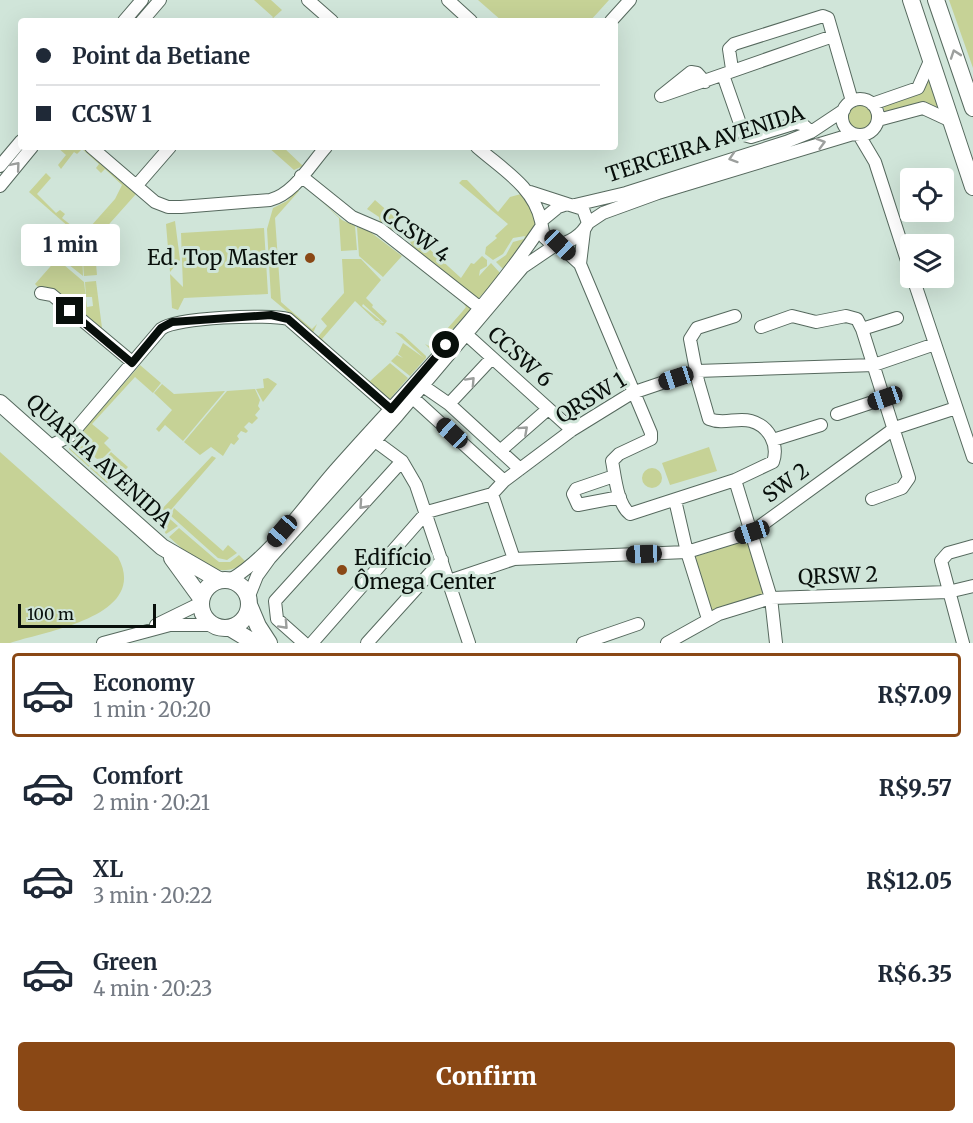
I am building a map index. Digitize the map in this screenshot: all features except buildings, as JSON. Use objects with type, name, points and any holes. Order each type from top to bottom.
[{"type":"main road","points":[[911,0],[973,187]]},
{"type":"main road","points":[[936,0],[973,108]]},
{"type":"main road","name":"QUARTA AVENIDA","points":[[0,403],[168,552],[201,601]]},
{"type":"main road","name":"QUARTA AVENIDA","points":[[168,552],[224,580]]},
{"type":"main road","points":[[255,643],[230,628],[212,625],[202,612],[201,601],[206,588],[224,580],[240,584],[258,626],[269,643]]},
{"type":"main road","points":[[230,628],[243,621],[249,601]]},
{"type":"street","points":[[127,18],[142,0]]},
{"type":"street","points":[[145,18],[160,0]]},
{"type":"street","points":[[308,0],[329,18]]},
{"type":"street","points":[[448,0],[468,18]]},
{"type":"street","points":[[614,18],[630,0]]},
{"type":"street","points":[[811,132],[802,124],[796,123],[751,137],[744,135],[728,72],[729,49],[734,44],[821,16],[828,18],[848,106],[843,122],[871,153],[900,240]]},
{"type":"street","points":[[705,82],[833,36]]},
{"type":"street","points":[[848,106],[862,100],[872,104],[918,88],[930,61]]},
{"type":"street","points":[[871,153],[876,124],[872,104]]},
{"type":"street","name":"TERCEIRA AVENIDA","points":[[571,204],[626,193],[811,132],[848,106]]},
{"type":"street","points":[[856,134],[876,124],[923,108],[951,121]]},
{"type":"street","name":"TERCEIRA AVENIDA","points":[[586,227],[603,213],[646,197],[856,134]]},
{"type":"street","points":[[0,166],[18,145]]},
{"type":"street","points":[[0,186],[30,150]]},
{"type":"street","points":[[95,150],[162,206],[181,207],[273,200],[286,192],[323,150]]},
{"type":"street","points":[[137,185],[167,150]]},
{"type":"street","points":[[481,150],[530,192],[536,202],[544,237],[580,264],[651,436],[645,443],[619,454],[612,461],[620,498],[625,510],[630,514],[735,480],[773,462],[776,454],[773,440],[762,426],[750,420],[719,423],[709,419],[690,347],[693,332],[697,328],[735,316]]},
{"type":"street","name":"CCSW 4","points":[[301,176],[352,217],[380,230],[479,307]]},
{"type":"street","points":[[530,192],[583,209],[586,227],[580,264]]},
{"type":"street","points":[[224,580],[262,554],[518,262],[541,224],[558,207],[571,204]]},
{"type":"street","points":[[249,601],[257,576],[270,558],[413,398],[523,267],[557,245],[575,239],[586,227]]},
{"type":"street","points":[[916,288],[973,457]]},
{"type":"street","points":[[41,293],[52,295],[132,363]]},
{"type":"street","points":[[48,447],[70,436],[161,328],[172,322],[271,315],[288,319],[391,409]]},
{"type":"street","points":[[761,327],[792,316],[816,322],[846,316],[857,319],[895,428],[909,478],[902,488],[872,499]]},
{"type":"street","points":[[862,329],[897,318]]},
{"type":"street","name":"CCSW 6","points":[[467,335],[573,430]]},
{"type":"street","name":"QRSW 1","points":[[492,494],[504,481],[573,430],[632,393],[697,371],[874,365],[934,344]]},
{"type":"street","points":[[449,404],[492,358]]},
{"type":"street","points":[[423,386],[449,404],[520,469]]},
{"type":"street","points":[[413,398],[504,481]]},
{"type":"street","points":[[837,414],[885,398]]},
{"type":"street","name":"SW 2","points":[[449,580],[514,559],[687,552],[752,532],[895,428],[956,408]]},
{"type":"street","name":"CCSW 6","points":[[500,452],[548,409]]},
{"type":"street","points":[[773,440],[821,425]]},
{"type":"street","points":[[64,460],[70,436]]},
{"type":"street","points":[[375,441],[402,461],[416,485],[427,512],[469,643]]},
{"type":"street","points":[[304,643],[277,619],[275,601],[402,461]]},
{"type":"street","points":[[615,476],[576,489],[573,494],[578,505],[620,498]]},
{"type":"street","points":[[735,480],[771,598],[776,637]]},
{"type":"street","points":[[312,643],[427,512],[492,494],[514,559]]},
{"type":"street","points":[[675,500],[687,552],[708,619]]},
{"type":"street","points":[[963,643],[941,558],[948,553],[973,546]]},
{"type":"street","points":[[367,643],[442,560]]},
{"type":"street","name":"QRSW 2","points":[[667,643],[708,619],[771,598],[948,592],[973,586]]},
{"type":"street","points":[[152,628],[201,601]]},
{"type":"street","points":[[103,643],[152,628],[178,624],[212,625]]},
{"type":"street","points":[[583,643],[638,624]]},
{"type":"green space","points":[[254,0],[271,0],[282,10],[273,17]]},
{"type":"green space","points":[[478,0],[609,0],[593,18],[499,18]]},
{"type":"green space","points":[[949,0],[973,0],[973,68]]},
{"type":"green space","points":[[931,76],[942,110],[926,104],[885,115],[883,106],[921,91]]},
{"type":"green space","points":[[861,104],[871,108],[875,118],[871,128],[861,132],[851,128],[847,118],[851,108]]},
{"type":"green space","points":[[60,150],[81,150],[77,154],[74,152],[61,169],[58,165],[66,155]]},
{"type":"green space","points":[[83,150],[136,194],[94,241],[97,275],[84,276],[82,248],[83,276],[59,257],[77,236],[83,235],[115,199],[122,185],[105,169],[101,173],[96,168],[99,164]]},
{"type":"green space","points":[[271,150],[286,150],[303,166],[294,170]]},
{"type":"green space","points":[[46,173],[51,178],[37,194],[56,213],[60,210],[65,214],[62,218],[82,234],[78,235],[29,192]]},
{"type":"green space","points":[[467,180],[498,212],[510,197],[521,194],[533,208],[536,217],[535,226],[504,270],[496,262],[506,255],[513,242],[524,239],[525,236],[513,238],[503,254],[493,260],[485,254],[486,247],[508,224],[459,183]]},
{"type":"green space","points":[[297,190],[299,191],[275,218],[281,302],[312,329],[317,324],[313,333],[271,298],[267,229],[273,208],[287,201]]},
{"type":"green space","points":[[314,194],[342,220],[355,226],[357,250],[341,251],[339,218]]},
{"type":"green space","points":[[375,200],[399,221],[390,231],[380,222],[379,217],[367,209]]},
{"type":"green space","points":[[175,221],[180,260],[170,272],[166,224]]},
{"type":"green space","points":[[357,227],[369,231],[402,256],[383,277],[359,256]]},
{"type":"green space","points":[[264,228],[268,294],[184,298],[178,310],[172,308],[170,274],[183,287],[181,233]]},
{"type":"green space","points":[[414,235],[461,278],[471,263],[474,264],[482,256],[487,260],[487,266],[480,270],[479,276],[491,263],[501,274],[477,300],[414,249],[409,240]]},
{"type":"green space","points":[[57,259],[84,282],[87,307],[93,306],[92,297],[86,297],[85,282],[96,281],[102,328],[99,329],[52,288],[40,289],[35,284]]},
{"type":"green space","points":[[342,259],[361,259],[381,280],[366,298],[387,321],[383,326],[378,322],[384,323],[363,304],[362,306],[382,322],[376,321],[355,301],[322,339],[342,359],[316,339],[327,326],[321,319],[344,293]]},
{"type":"green space","points":[[462,301],[472,308],[432,351],[425,344],[431,347],[462,312],[466,307]]},
{"type":"green space","points":[[395,332],[402,334],[426,356],[410,376],[391,361],[397,355],[403,358],[398,354],[403,343],[424,358]]},
{"type":"green space","points":[[390,363],[408,378],[389,400],[348,364],[370,381]]},
{"type":"green space","points":[[140,365],[161,383],[153,393],[135,377],[92,424],[109,438],[104,443],[111,450],[103,458],[97,459],[91,454],[89,444],[83,445],[92,459],[89,467],[69,449],[70,446]]},
{"type":"green space","points":[[268,378],[277,384],[263,402],[256,389],[264,388],[263,379]]},
{"type":"green space","points":[[162,384],[174,394],[225,391],[183,441],[165,425],[159,432],[156,429],[172,410],[154,393]]},
{"type":"green space","points":[[255,389],[260,400],[258,406],[260,409],[255,415],[258,418],[252,424],[249,422],[244,427],[248,431],[246,433],[241,431],[237,436],[239,439],[234,445],[231,443],[223,456],[211,447],[200,455],[184,442],[227,391]]},
{"type":"green space","points":[[709,447],[717,471],[670,485],[662,463]]},
{"type":"green space","points":[[0,452],[118,557],[124,577],[120,594],[108,607],[90,618],[10,643],[0,643]]},
{"type":"green space","points":[[111,452],[128,467],[118,478],[114,475],[107,483],[90,468],[98,461],[106,470],[110,470],[111,465],[103,461]]},
{"type":"green space","points":[[212,456],[216,458],[170,511],[170,515],[162,509]]},
{"type":"green space","points":[[652,468],[659,471],[662,478],[659,485],[652,488],[645,485],[642,478],[645,471]]},
{"type":"green space","points":[[174,508],[223,551],[228,545],[237,553],[227,560],[218,558],[171,516]]},
{"type":"green space","points":[[162,512],[178,526],[166,534],[158,521]]},
{"type":"green space","points":[[179,528],[219,562],[230,562],[239,555],[246,562],[225,570],[205,565],[169,537]]},
{"type":"green space","points":[[751,539],[768,597],[709,615],[691,558]]},
{"type":"place","name":"Ed. Top Master","points":[[310,258]]},
{"type":"place","name":"Edifício Ômega Center","points":[[342,570]]},
{"type":"route","points":[[70,311],[132,363],[161,328],[172,322],[271,315],[288,319],[391,409],[446,345]]}]
